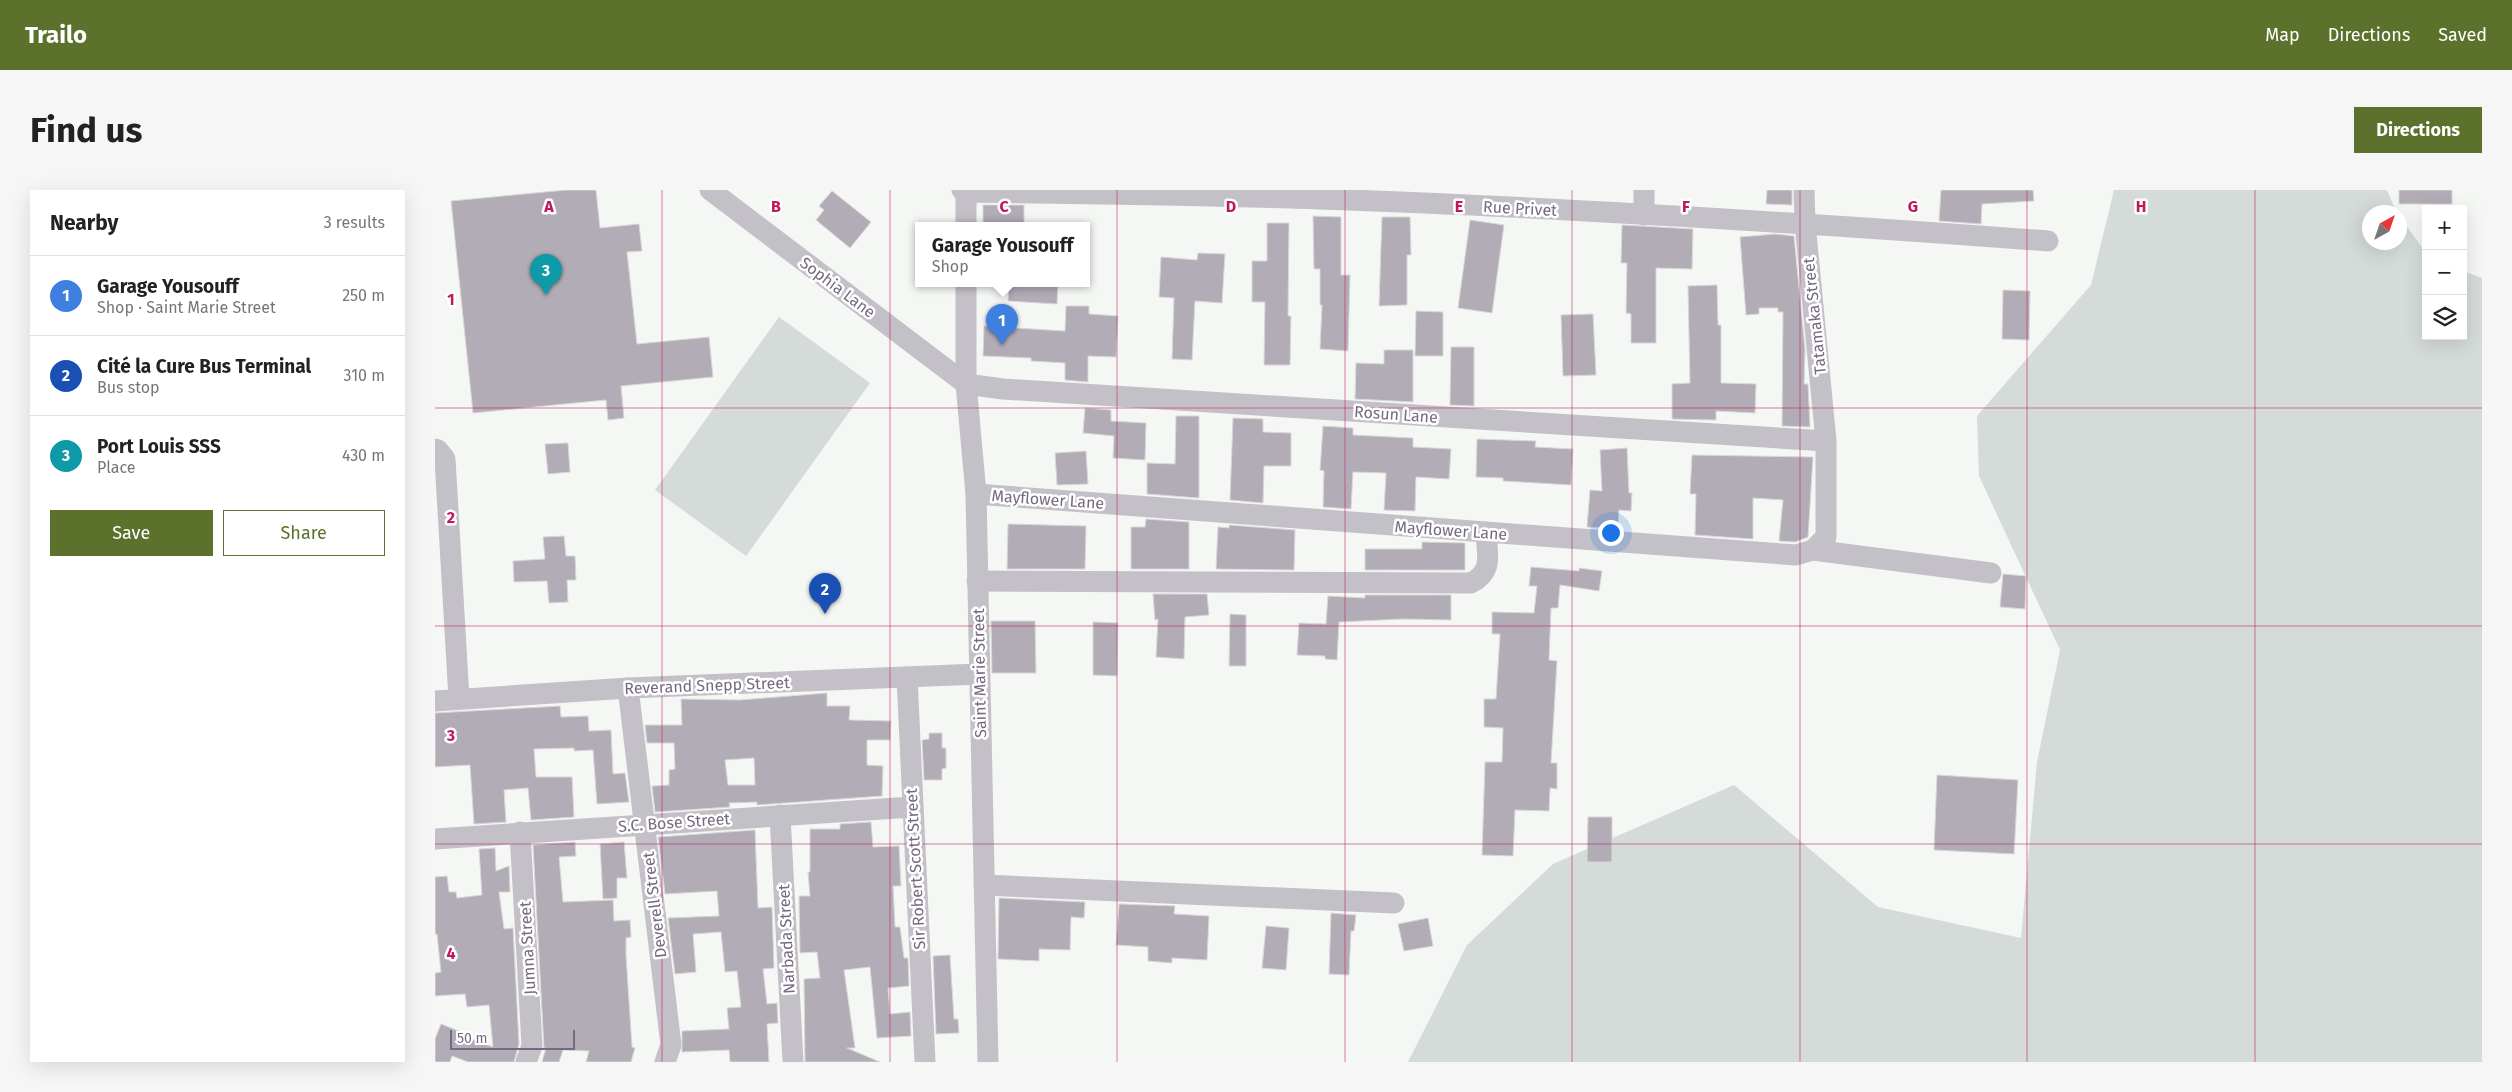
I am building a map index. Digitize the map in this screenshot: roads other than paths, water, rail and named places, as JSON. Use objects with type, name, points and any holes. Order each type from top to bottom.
[{"type":"street","name":"Sophia Lane","points":[[710,190],[965,384]]},
{"type":"street","points":[[1644,190],[1644,215]]},
{"type":"street","name":"Tatamaka Street","points":[[1804,190],[1805,223],[1826,441]]},
{"type":"street","points":[[964,191],[965,222]]},
{"type":"street","name":"Rue Privet","points":[[964,191],[1319,194],[1480,198],[1644,215],[1805,223],[2048,241]]},
{"type":"street","name":"Saint Marie Street","points":[[965,287],[965,384],[976,494],[988,1062]]},
{"type":"street","name":"Rosun Lane","points":[[965,384],[1003,389],[1826,441]]},
{"type":"street","points":[[1813,550],[1825,537],[1826,441]]},
{"type":"street","points":[[435,449],[445,459],[443,578],[459,699]]},
{"type":"street","name":"Mayflower Lane","points":[[976,494],[1796,555],[1813,550],[1991,573]]},
{"type":"street","points":[[977,581],[1471,583],[1482,577],[1487,569],[1486,532]]},
{"type":"street","name":"Reverand Snepp Street","points":[[435,701],[628,688],[979,674]]},
{"type":"street","name":"Sir Robert Scott Street","points":[[907,677],[925,1062]]},
{"type":"street","name":"Deverell Street","points":[[628,688],[671,1045],[665,1062]]},
{"type":"street","name":"S.C. Bose Street","points":[[435,839],[912,807]]},
{"type":"street","name":"Narbada Street","points":[[780,815],[793,1062]]},
{"type":"street","name":"Jumna Street","points":[[521,832],[532,1046],[526,1062]]},
{"type":"street","points":[[984,885],[1394,903]]},
{"type":"place","name":"Port Louis SSS","points":[[546,295]]},
{"type":"place","name":"Garage Yousouff","points":[[1002,345]]},
{"type":"place","name":"Cité la Cure Bus Terminal","points":[[825,614]]}]
